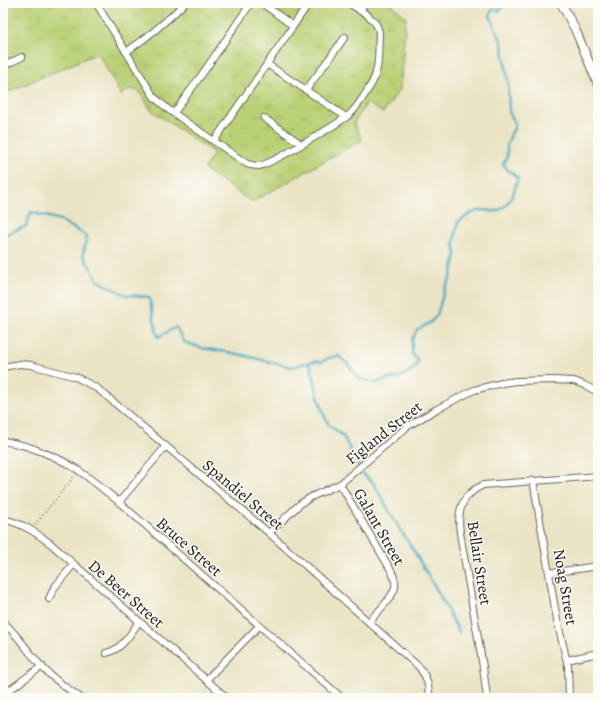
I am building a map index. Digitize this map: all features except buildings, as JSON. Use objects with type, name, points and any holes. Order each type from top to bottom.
[{"type":"street","points":[[96,3],[154,97],[174,113],[247,164],[254,166],[265,164],[346,116],[357,106],[372,83],[376,72],[379,32],[378,27],[372,19],[348,3]]},
{"type":"street","points":[[126,52],[150,36],[185,3]]},
{"type":"street","points":[[174,113],[251,3]]},
{"type":"street","points":[[262,3],[293,26]]},
{"type":"street","points":[[214,141],[309,3]]},
{"type":"street","points":[[360,11],[365,3]]},
{"type":"street","points":[[561,3],[575,28],[598,84]]},
{"type":"street","points":[[306,90],[345,37]]},
{"type":"street","points":[[3,66],[22,57]]},
{"type":"street","points":[[267,64],[346,116]]},
{"type":"street","points":[[264,118],[301,144]]},
{"type":"street","name":"Spandiel Street","points":[[3,367],[20,364],[31,365],[76,377],[86,382],[112,401],[269,533],[419,667],[425,674],[428,684],[429,698]]},
{"type":"street","name":"Figland Street","points":[[269,533],[300,504],[313,496],[340,484],[408,426],[474,390],[502,383],[553,380],[574,382],[598,392]]},
{"type":"street","name":"Bruce Street","points":[[3,441],[49,455],[78,470],[119,502],[342,698]]},
{"type":"street","points":[[119,502],[166,446]]},
{"type":"street","name":"Bellair Street","points":[[487,698],[484,667],[460,533],[459,512],[463,502],[474,489],[482,485],[598,476]]},
{"type":"street","name":"Noag Street","points":[[533,480],[557,620],[567,660],[569,674],[569,698]]},
{"type":"street","name":"Galant Street","points":[[340,484],[392,572],[395,581],[395,587],[392,594],[369,622]]},
{"type":"street","name":"De Beer Street","points":[[3,518],[31,529],[51,544],[73,565],[227,698]]},
{"type":"street","points":[[49,599],[54,588],[73,565]]},
{"type":"street","points":[[549,574],[598,566]]},
{"type":"street","points":[[3,622],[15,632],[42,666],[53,677],[81,698]]},
{"type":"street","points":[[106,653],[113,652],[118,648],[139,622]]},
{"type":"street","points":[[206,680],[259,626]]},
{"type":"street","points":[[567,660],[598,653]]},
{"type":"street","points":[[3,695],[42,666]]},
{"type":"lane","points":[[69,698],[72,691]]},
{"type":"path","points":[[31,529],[78,470]]},
{"type":"green space","points":[[3,3],[395,3],[393,6],[406,17],[400,89],[383,113],[367,103],[354,123],[362,140],[252,202],[204,169],[214,153],[151,110],[139,91],[130,89],[121,95],[98,53],[3,94]]},
{"type":"waterway","points":[[3,239],[4,235],[26,226],[31,212],[60,220],[87,236],[83,255],[98,281],[126,295],[149,297],[158,337],[176,327],[184,342],[202,348],[238,354],[291,367],[314,361],[321,362],[338,356],[347,363],[358,378],[375,383],[386,379],[399,378],[416,367],[418,360],[412,354],[412,340],[417,330],[431,322],[437,315],[445,288],[451,277],[456,255],[454,242],[458,222],[477,211],[495,211],[501,209],[511,198],[517,182],[518,178],[503,164],[507,157],[507,144],[514,129],[515,123],[509,112],[508,79],[502,43],[490,16],[492,10],[496,9],[499,11],[503,7],[504,3]]},
{"type":"waterway","points":[[308,363],[311,366],[318,396],[329,425],[343,436],[362,473],[374,484],[438,592],[459,632]]}]
